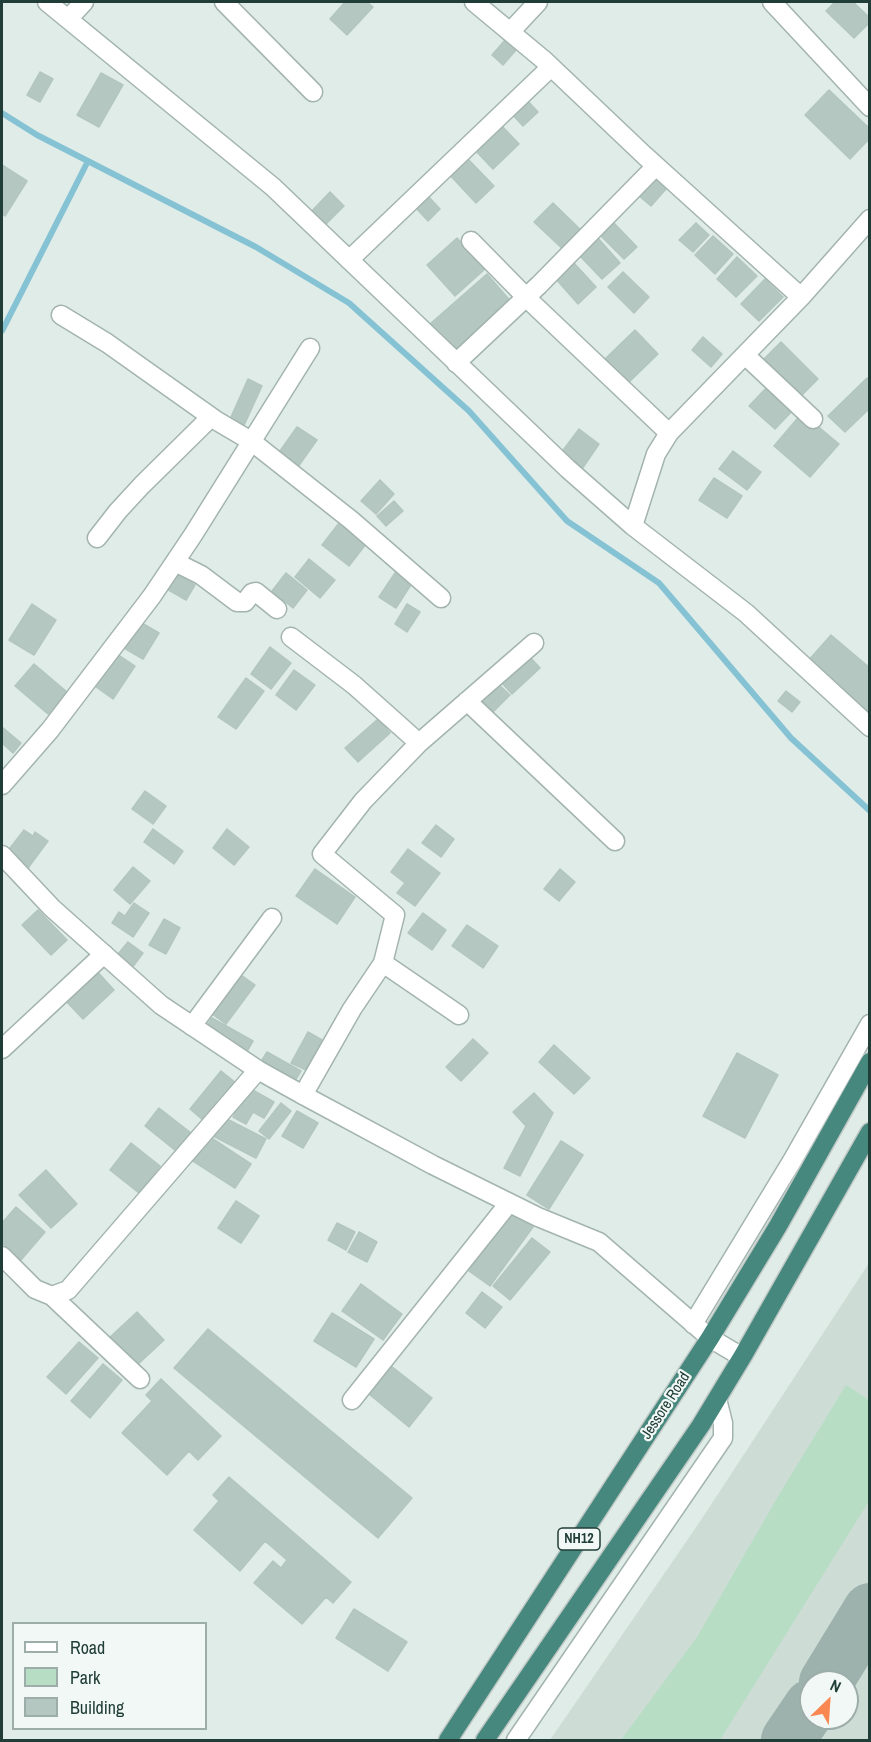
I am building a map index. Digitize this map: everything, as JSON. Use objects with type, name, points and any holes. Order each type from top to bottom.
[{"type":"highway","name":"Jessore Road","points":[[448,1740],[710,1338],[778,1226],[870,1062]]},
{"type":"highway","name":"NH12","points":[[485,1740],[717,1399],[870,1132]]},
{"type":"street","points":[[47,2],[273,187],[568,470],[633,526],[746,613],[870,726]]},
{"type":"street","points":[[68,19],[84,2]]},
{"type":"street","points":[[224,2],[313,92]]},
{"type":"street","points":[[474,2],[551,67],[801,297]]},
{"type":"street","points":[[510,32],[538,2]]},
{"type":"street","points":[[782,6],[870,107]]},
{"type":"street","points":[[349,260],[551,67]]},
{"type":"street","points":[[456,363],[529,301],[656,166]]},
{"type":"street","points":[[633,526],[656,454],[669,433],[801,297],[870,219]]},
{"type":"street","points":[[471,241],[529,301],[669,433]]},
{"type":"street","points":[[61,315],[107,343],[211,417],[251,441],[351,520],[441,597]]},
{"type":"street","points":[[2,785],[57,721],[152,596],[310,348]]},
{"type":"street","points":[[745,355],[813,420]]},
{"type":"street","points":[[97,538],[142,485],[211,417]]},
{"type":"street","points":[[175,562],[201,575],[237,602],[245,602],[252,593],[256,592],[277,609]]},
{"type":"street","points":[[291,637],[354,685],[419,743]]},
{"type":"street","points":[[303,1095],[352,1009],[383,963],[395,915],[322,854],[363,801],[419,743],[534,643]]},
{"type":"street","points":[[467,700],[615,842]]},
{"type":"street","points":[[2,855],[52,908],[161,1005],[258,1070],[303,1095],[509,1203],[599,1242],[710,1338],[742,1358]]},
{"type":"street","points":[[192,1026],[272,918]]},
{"type":"street","points":[[2,1049],[104,954]]},
{"type":"street","points":[[383,963],[459,1015]]},
{"type":"street","points":[[693,1324],[792,1161],[870,1024]]},
{"type":"street","points":[[52,1296],[68,1290],[258,1070]]},
{"type":"street","points":[[352,1400],[509,1203]]},
{"type":"street","points":[[2,1256],[35,1288],[52,1296],[140,1379]]},
{"type":"street","points":[[516,1740],[723,1438],[723,1423],[717,1399]]},
{"type":"shaded area","points":[[869,1263],[869,1740],[550,1740],[701,1520]]},
{"type":"green space","points":[[846,1385],[869,1400],[869,1501],[720,1740],[621,1740],[697,1637],[780,1493]]},
{"type":"building","points":[[345,2],[367,2],[373,7],[347,35],[330,19]]},
{"type":"building","points":[[835,2],[853,2],[870,18],[870,22],[854,38],[826,11]]},
{"type":"building","points":[[505,40],[516,50],[503,65],[492,55]]},
{"type":"building","points":[[40,72],[53,79],[40,102],[27,95]]},
{"type":"building","points":[[101,73],[123,85],[99,127],[77,115]]},
{"type":"building","points":[[829,90],[870,129],[870,138],[850,159],[805,115]]},
{"type":"building","points":[[525,98],[538,112],[523,126],[510,112]]},
{"type":"building","points":[[499,123],[519,144],[493,169],[473,148]]},
{"type":"building","points":[[464,155],[494,186],[476,203],[447,172]]},
{"type":"building","points":[[2,165],[27,181],[5,216],[2,214]]},
{"type":"building","points":[[653,178],[666,189],[651,206],[638,195]]},
{"type":"building","points":[[330,192],[344,206],[321,229],[308,215]]},
{"type":"building","points":[[427,195],[440,209],[428,221],[415,207]]},
{"type":"building","points":[[553,203],[585,234],[567,253],[534,222]]},
{"type":"building","points":[[613,222],[637,247],[624,259],[600,235]]},
{"type":"building","points":[[696,223],[709,235],[693,252],[679,240]]},
{"type":"building","points":[[713,236],[733,254],[715,274],[695,255]]},
{"type":"building","points":[[597,237],[620,263],[602,279],[578,254]]},
{"type":"building","points":[[457,238],[485,269],[455,296],[427,265]]},
{"type":"building","points":[[737,257],[757,276],[736,297],[717,279]]},
{"type":"building","points":[[573,262],[596,287],[578,304],[555,278]]},
{"type":"building","points":[[623,272],[649,297],[634,313],[608,287]]},
{"type":"building","points":[[487,274],[513,304],[456,353],[430,324]]},
{"type":"building","points":[[765,279],[783,297],[759,321],[741,304]]},
{"type":"building","points":[[635,330],[658,354],[627,384],[604,360]]},
{"type":"building","points":[[703,337],[722,354],[711,367],[692,350]]},
{"type":"building","points":[[781,342],[818,379],[800,397],[763,360]]},
{"type":"building","points":[[867,378],[870,380],[870,408],[845,432],[828,416]]},
{"type":"building","points":[[248,379],[262,386],[241,432],[227,426]]},
{"type":"building","points":[[770,384],[795,408],[775,429],[749,406]]},
{"type":"building","points":[[802,413],[839,444],[810,477],[774,446]]},
{"type":"building","points":[[297,427],[317,440],[295,471],[275,458]]},
{"type":"building","points":[[579,429],[599,444],[582,469],[561,453]]},
{"type":"building","points":[[733,451],[761,472],[747,490],[719,469]]},
{"type":"building","points":[[714,478],[742,496],[727,518],[699,500]]},
{"type":"building","points":[[380,480],[394,494],[376,514],[361,501]]},
{"type":"building","points":[[394,501],[403,511],[386,526],[377,516]]},
{"type":"building","points":[[339,523],[366,544],[349,566],[322,545]]},
{"type":"building","points":[[309,559],[335,580],[320,598],[295,577]]},
{"type":"building","points":[[286,573],[307,590],[293,608],[272,591]]},
{"type":"building","points":[[395,573],[412,583],[396,608],[379,597]]},
{"type":"building","points":[[175,574],[195,585],[186,600],[167,589]]},
{"type":"building","points":[[32,604],[56,620],[34,655],[9,640]]},
{"type":"building","points":[[407,604],[420,612],[407,632],[395,624]]},
{"type":"building","points":[[140,622],[159,633],[143,659],[124,648]]},
{"type":"building","points":[[831,635],[870,668],[870,716],[808,661]]},
{"type":"building","points":[[270,647],[291,663],[271,689],[251,674]]},
{"type":"building","points":[[114,652],[135,666],[113,699],[92,684]]},
{"type":"building","points":[[529,656],[540,668],[512,694],[501,682]]},
{"type":"building","points":[[34,664],[67,692],[48,714],[15,686]]},
{"type":"building","points":[[294,670],[315,685],[296,710],[276,695]]},
{"type":"building","points":[[246,678],[264,691],[236,729],[218,717]]},
{"type":"building","points":[[496,682],[510,695],[489,716],[476,702]]},
{"type":"building","points":[[786,691],[800,702],[792,712],[778,701]]},
{"type":"building","points":[[378,719],[390,733],[358,762],[345,748]]},
{"type":"building","points":[[2,727],[21,743],[13,753],[2,743]]},
{"type":"building","points":[[145,791],[166,806],[153,824],[132,809]]},
{"type":"building","points":[[436,825],[454,839],[441,857],[422,843]]},
{"type":"building","points":[[153,829],[183,851],[174,864],[144,842]]},
{"type":"building","points":[[227,829],[249,847],[234,865],[213,848]]},
{"type":"building","points":[[24,830],[33,836],[35,832],[48,841],[28,868],[7,852]]},
{"type":"building","points":[[408,849],[440,873],[415,906],[397,893],[405,883],[391,872]]},
{"type":"building","points":[[133,867],[150,881],[130,904],[114,890]]},
{"type":"building","points":[[315,869],[355,897],[337,924],[296,896]]},
{"type":"building","points":[[560,869],[575,882],[559,901],[544,889]]},
{"type":"building","points":[[134,903],[149,913],[133,937],[112,923],[119,912],[125,916]]},
{"type":"building","points":[[38,910],[67,940],[51,955],[22,925]]},
{"type":"building","points":[[423,913],[446,930],[432,950],[408,933]]},
{"type":"building","points":[[164,919],[180,928],[166,954],[149,945]]},
{"type":"building","points":[[467,925],[498,946],[483,968],[452,946]]},
{"type":"building","points":[[128,942],[143,953],[129,972],[113,960]]},
{"type":"building","points":[[94,968],[114,990],[83,1019],[62,997]]},
{"type":"building","points":[[241,975],[255,985],[226,1024],[212,1014]]},
{"type":"building","points":[[212,1018],[253,1041],[246,1053],[205,1029]]},
{"type":"building","points":[[308,1032],[322,1040],[306,1070],[291,1063]]},
{"type":"building","points":[[473,1039],[488,1053],[461,1081],[446,1067]]},
{"type":"building","points":[[554,1045],[590,1078],[574,1094],[539,1062]]},
{"type":"building","points":[[267,1052],[301,1071],[293,1084],[259,1065]]},
{"type":"building","points":[[737,1053],[778,1075],[745,1138],[703,1116]]},
{"type":"building","points":[[221,1071],[236,1083],[204,1121],[190,1109]]},
{"type":"building","points":[[249,1088],[274,1102],[264,1118],[253,1112],[246,1124],[233,1117]]},
{"type":"building","points":[[534,1093],[553,1113],[520,1176],[504,1168],[526,1126],[513,1112]]},
{"type":"building","points":[[281,1103],[291,1111],[269,1139],[259,1131]]},
{"type":"building","points":[[159,1108],[191,1133],[176,1151],[145,1126]]},
{"type":"building","points":[[297,1111],[318,1123],[303,1148],[282,1136]]},
{"type":"building","points":[[223,1117],[266,1139],[256,1158],[213,1136]]},
{"type":"building","points":[[210,1137],[251,1164],[235,1188],[193,1161]]},
{"type":"building","points":[[561,1141],[583,1155],[549,1209],[527,1195]]},
{"type":"building","points":[[131,1143],[160,1166],[139,1193],[110,1170]]},
{"type":"building","points":[[46,1170],[77,1204],[51,1228],[19,1195]]},
{"type":"building","points":[[236,1201],[259,1216],[241,1243],[218,1228]]},
{"type":"building","points":[[16,1207],[45,1232],[21,1260],[2,1243],[2,1223]]},
{"type":"building","points":[[511,1211],[533,1227],[490,1286],[469,1271]]},
{"type":"building","points":[[337,1223],[355,1232],[346,1250],[328,1240]]},
{"type":"building","points":[[359,1232],[377,1242],[367,1262],[348,1252]]},
{"type":"building","points":[[532,1238],[550,1252],[510,1300],[493,1286]]},
{"type":"building","points":[[361,1284],[402,1314],[383,1340],[342,1311]]},
{"type":"building","points":[[482,1292],[502,1307],[485,1328],[466,1313]]},
{"type":"building","points":[[137,1312],[164,1340],[135,1367],[108,1339]]},
{"type":"building","points":[[332,1313],[374,1339],[356,1367],[314,1341]]},
{"type":"building","points":[[208,1329],[412,1498],[378,1538],[174,1368]]},
{"type":"building","points":[[79,1342],[98,1358],[66,1394],[47,1377]]},
{"type":"building","points":[[103,1364],[122,1380],[90,1418],[71,1401]]},
{"type":"building","points":[[391,1366],[432,1398],[409,1427],[369,1394]]},
{"type":"building","points":[[161,1379],[221,1436],[198,1460],[189,1451],[167,1475],[122,1433],[152,1401],[146,1395]]},
{"type":"building","points":[[229,1477],[351,1582],[333,1603],[326,1597],[302,1624],[254,1583],[273,1561],[281,1568],[287,1560],[265,1541],[240,1571],[194,1530],[219,1501],[213,1495]]},
{"type":"building","points":[[354,1609],[407,1642],[388,1671],[336,1638]]},
{"type":"waterway","points":[[2,113],[37,135],[256,247],[349,303],[469,411],[567,521],[659,583],[791,738],[870,811]]},
{"type":"waterway","points":[[2,331],[88,161]]},
{"type":"taxiway","points":[[833,1670],[870,1610]]},
{"type":"taxiway","points":[[788,1740],[799,1724]]}]
